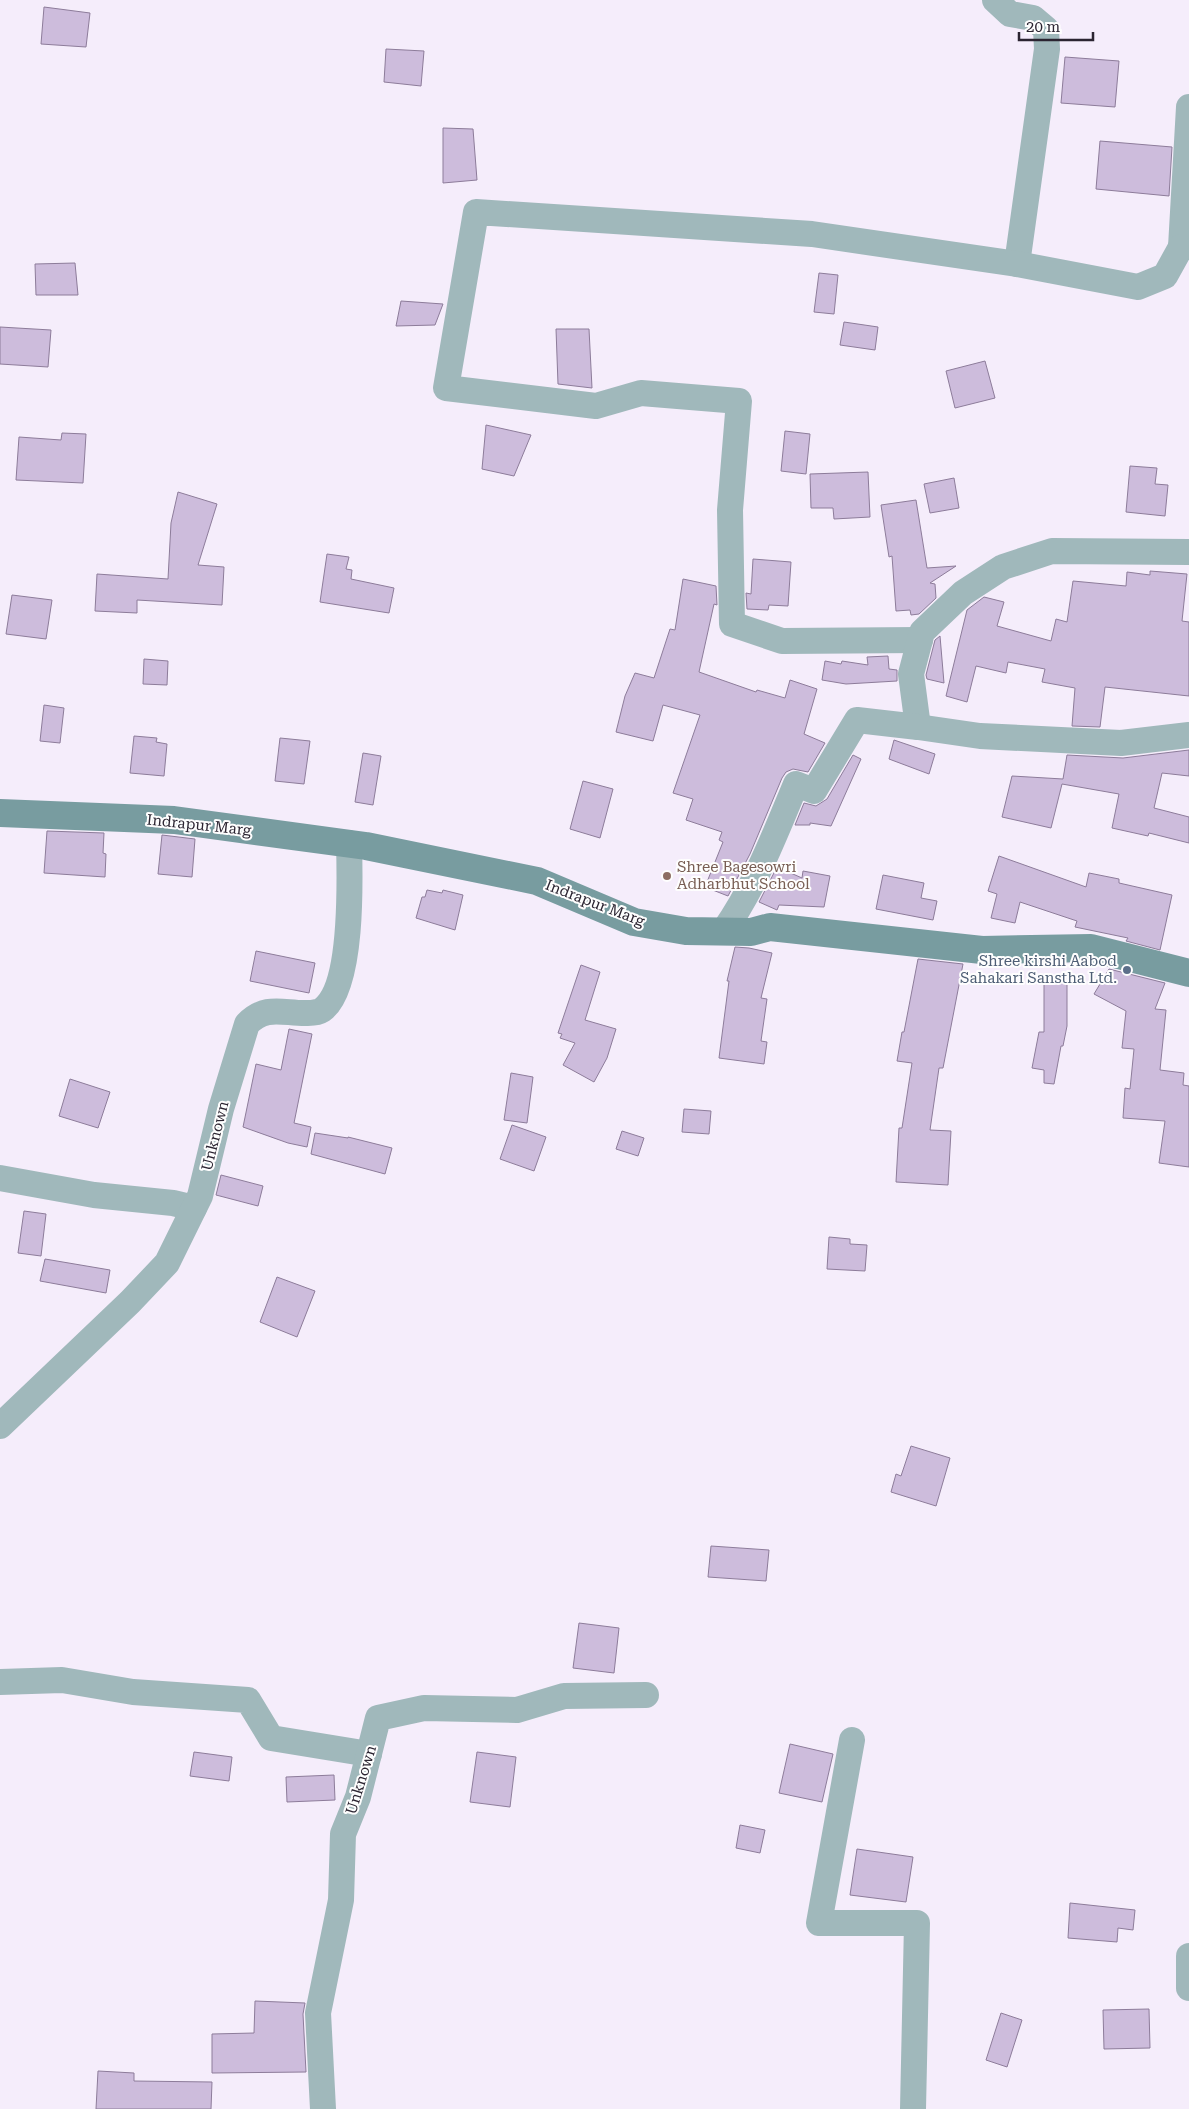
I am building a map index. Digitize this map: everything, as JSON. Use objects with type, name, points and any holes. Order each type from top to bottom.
[{"type":"street","points":[[994,0],[1010,14],[1033,18],[1046,29],[1047,49],[1017,264]]},
{"type":"street","points":[[920,640],[782,641],[732,624],[730,510],[739,401],[641,393],[596,406],[446,388],[476,212],[812,234],[1017,264],[1138,287],[1165,276],[1185,247],[1189,107]]},
{"type":"street","points":[[918,727],[911,674],[922,632],[964,593],[1003,566],[1052,551],[1189,552]]},
{"type":"street","points":[[724,932],[767,852],[796,784],[814,791],[857,720],[980,736],[1121,743],[1189,735]]},
{"type":"street","name":"Indrapur Marg","points":[[0,813],[174,820],[349,843],[536,880],[634,922],[686,931],[751,932],[770,927],[982,950],[1091,948],[1189,973]]},
{"type":"street","name":"Unknown","points":[[0,1426],[130,1302],[167,1263],[200,1196],[221,1109],[247,1024],[256,1015],[274,1011],[309,1014],[322,1010],[334,996],[344,967],[348,924],[349,843]]},
{"type":"street","points":[[0,1178],[94,1195],[173,1203],[194,1208]]},
{"type":"street","points":[[0,1682],[62,1680],[133,1692],[248,1700],[271,1738],[369,1754]]},
{"type":"street","name":"Unknown","points":[[323,2109],[318,2013],[341,1900],[343,1834],[358,1797],[378,1718],[424,1708],[517,1710],[564,1696],[646,1695]]},
{"type":"street","points":[[852,1740],[819,1922],[917,1923],[913,2109]]},
{"type":"street","points":[[1189,1956],[1189,1988]]},
{"type":"building","points":[[44,7],[90,13],[86,47],[41,44]]},
{"type":"building","points":[[386,49],[424,51],[421,86],[384,82]]},
{"type":"building","points":[[1065,57],[1119,61],[1115,107],[1061,103]]},
{"type":"building","points":[[443,128],[473,129],[477,180],[443,183]]},
{"type":"building","points":[[1100,141],[1172,147],[1169,196],[1096,189]]},
{"type":"building","points":[[75,263],[78,295],[36,295],[35,264]]},
{"type":"building","points":[[819,273],[838,275],[834,314],[814,312]]},
{"type":"building","points":[[401,301],[443,304],[435,325],[396,326]]},
{"type":"building","points":[[844,322],[878,327],[875,350],[840,345]]},
{"type":"building","points":[[0,327],[51,330],[48,367],[0,364]]},
{"type":"building","points":[[556,329],[589,329],[592,388],[558,384]]},
{"type":"building","points":[[985,361],[995,398],[955,408],[946,371]]},
{"type":"building","points":[[486,425],[531,435],[514,476],[482,469]]},
{"type":"building","points":[[785,431],[810,434],[806,474],[781,471]]},
{"type":"building","points":[[62,433],[86,434],[83,483],[16,480],[19,437],[61,440]]},
{"type":"building","points":[[1130,466],[1157,468],[1155,484],[1168,485],[1165,516],[1126,512]]},
{"type":"building","points":[[868,472],[870,517],[834,519],[833,508],[811,508],[810,474]]},
{"type":"building","points":[[954,478],[959,508],[930,513],[924,484]]},
{"type":"building","points":[[178,492],[217,504],[198,565],[224,567],[222,605],[137,600],[137,613],[95,611],[97,574],[168,579],[171,523]]},
{"type":"building","points":[[916,500],[927,568],[956,566],[930,583],[935,584],[936,598],[919,614],[911,615],[910,610],[896,611],[892,556],[889,557],[881,505]]},
{"type":"building","points":[[327,554],[349,557],[346,569],[352,570],[351,579],[394,588],[389,613],[320,602]]},
{"type":"building","points":[[753,559],[791,562],[788,606],[769,605],[768,610],[747,609],[746,593],[751,594]]},
{"type":"building","points":[[1150,571],[1187,574],[1182,621],[1189,622],[1189,696],[1105,687],[1100,727],[1072,726],[1075,688],[1042,682],[1045,669],[1008,662],[1006,673],[976,666],[967,702],[946,696],[967,610],[984,597],[1004,602],[997,626],[1051,641],[1056,619],[1067,622],[1073,581],[1126,586],[1127,572],[1150,575]]},
{"type":"building","points":[[683,579],[716,586],[717,605],[714,604],[699,672],[756,692],[757,690],[785,698],[790,680],[817,689],[804,734],[825,743],[808,772],[793,769],[786,772],[782,778],[750,854],[728,896],[705,887],[723,842],[719,840],[722,832],[686,820],[693,799],[673,793],[700,715],[663,705],[653,741],[616,732],[625,696],[635,673],[654,678],[670,629],[675,630]]},
{"type":"building","points":[[12,595],[52,600],[46,639],[6,634]]},
{"type":"building","points":[[940,636],[944,683],[927,679],[926,675],[935,640]]},
{"type":"building","points":[[888,656],[889,669],[897,670],[897,681],[846,684],[822,680],[825,661],[841,664],[842,661],[868,665],[867,657]]},
{"type":"building","points":[[144,659],[168,661],[167,685],[143,684]]},
{"type":"building","points":[[44,705],[64,708],[60,743],[40,741]]},
{"type":"building","points":[[134,736],[157,738],[156,742],[167,744],[164,776],[130,773]]},
{"type":"building","points":[[280,738],[310,741],[304,784],[275,781]]},
{"type":"building","points":[[894,740],[935,754],[929,774],[889,759]]},
{"type":"building","points":[[1189,750],[1189,776],[1162,773],[1154,808],[1189,817],[1189,843],[1149,833],[1148,836],[1112,828],[1119,794],[1062,784],[1051,828],[1002,817],[1012,776],[1063,779],[1067,755],[1123,758]]},
{"type":"building","points":[[363,753],[381,756],[373,805],[355,802]]},
{"type":"building","points":[[853,755],[861,759],[831,826],[810,823],[810,825],[795,825],[804,803],[816,806],[827,799]]},
{"type":"building","points":[[583,781],[613,789],[600,838],[570,829]]},
{"type":"building","points":[[47,831],[104,833],[103,853],[106,854],[105,877],[44,873]]},
{"type":"building","points":[[162,835],[195,839],[192,877],[158,874]]},
{"type":"building","points":[[999,856],[1086,887],[1089,873],[1119,879],[1119,883],[1172,895],[1160,950],[1126,941],[1128,938],[1075,927],[1077,921],[1020,902],[1015,923],[991,918],[997,894],[988,891]]},
{"type":"building","points":[[777,867],[802,878],[803,871],[830,876],[824,907],[779,905],[777,910],[759,902]]},
{"type":"building","points":[[883,875],[924,883],[921,898],[937,901],[933,920],[876,909]]},
{"type":"building","points":[[427,890],[442,893],[443,890],[463,895],[455,930],[416,918],[422,897],[425,897]]},
{"type":"building","points":[[735,947],[772,953],[761,998],[767,999],[761,1041],[767,1042],[764,1064],[719,1058],[729,981],[727,981]]},
{"type":"building","points":[[256,951],[315,963],[309,993],[250,981]]},
{"type":"building","points":[[918,959],[963,964],[943,1068],[939,1068],[930,1130],[951,1131],[948,1185],[896,1182],[899,1128],[902,1128],[912,1063],[897,1061]]},
{"type":"building","points":[[581,965],[600,972],[585,1020],[616,1029],[607,1058],[594,1082],[563,1065],[575,1043],[560,1038],[562,1034],[558,1033]]},
{"type":"building","points":[[1109,969],[1165,983],[1155,1009],[1166,1010],[1160,1070],[1184,1073],[1183,1085],[1189,1086],[1189,1167],[1159,1163],[1165,1121],[1123,1118],[1125,1088],[1130,1089],[1134,1049],[1122,1048],[1126,1011],[1094,994]]},
{"type":"building","points":[[1044,983],[1067,983],[1067,1026],[1054,1084],[1044,1083],[1044,1070],[1032,1068],[1039,1032],[1044,1032]]},
{"type":"building","points":[[289,1029],[312,1034],[294,1123],[311,1127],[307,1147],[288,1143],[243,1127],[256,1064],[281,1070]]},
{"type":"building","points":[[511,1073],[533,1077],[527,1123],[504,1120]]},
{"type":"building","points":[[70,1079],[110,1092],[98,1128],[59,1116]]},
{"type":"building","points":[[684,1109],[711,1111],[709,1134],[682,1132]]},
{"type":"building","points":[[512,1125],[546,1137],[534,1171],[500,1159]]},
{"type":"building","points":[[622,1131],[644,1138],[638,1156],[616,1149]]},
{"type":"building","points":[[315,1133],[348,1137],[392,1148],[385,1174],[311,1154]]},
{"type":"building","points":[[221,1175],[263,1186],[258,1206],[216,1195]]},
{"type":"building","points":[[24,1211],[46,1214],[41,1256],[18,1253]]},
{"type":"building","points":[[829,1237],[850,1239],[850,1244],[867,1245],[865,1271],[827,1269]]},
{"type":"building","points":[[45,1259],[110,1270],[106,1293],[40,1281]]},
{"type":"building","points":[[277,1277],[315,1291],[297,1337],[260,1322]]},
{"type":"building","points":[[911,1446],[950,1458],[936,1506],[891,1492],[896,1474],[901,1476]]},
{"type":"building","points":[[711,1546],[769,1550],[766,1581],[708,1577]]},
{"type":"building","points":[[579,1623],[619,1628],[614,1673],[573,1668]]},
{"type":"building","points":[[790,1744],[833,1754],[822,1802],[779,1793]]},
{"type":"building","points":[[194,1752],[232,1757],[229,1781],[190,1776]]},
{"type":"building","points":[[477,1752],[516,1757],[510,1807],[470,1802]]},
{"type":"building","points":[[334,1775],[335,1800],[287,1802],[286,1777]]},
{"type":"building","points":[[740,1825],[765,1830],[760,1853],[736,1848]]},
{"type":"building","points":[[857,1849],[913,1857],[906,1902],[850,1895]]},
{"type":"building","points":[[1070,1903],[1135,1910],[1133,1930],[1118,1928],[1117,1942],[1068,1938]]},
{"type":"building","points":[[255,2001],[305,2003],[303,2014],[306,2072],[212,2073],[212,2034],[254,2033]]},
{"type":"building","points":[[1149,2009],[1150,2048],[1104,2049],[1103,2010]]},
{"type":"building","points":[[1001,2013],[1022,2020],[1007,2067],[986,2060]]},
{"type":"building","points":[[98,2071],[134,2073],[134,2081],[212,2082],[211,2109],[96,2109]]},
{"type":"place","name":"Shree Bagesowri Adharbhut School","points":[[667,876]]},
{"type":"place","name":"Shree kirshi Aabod Sahakari Sanstha Ltd.","points":[[1127,970]]}]
